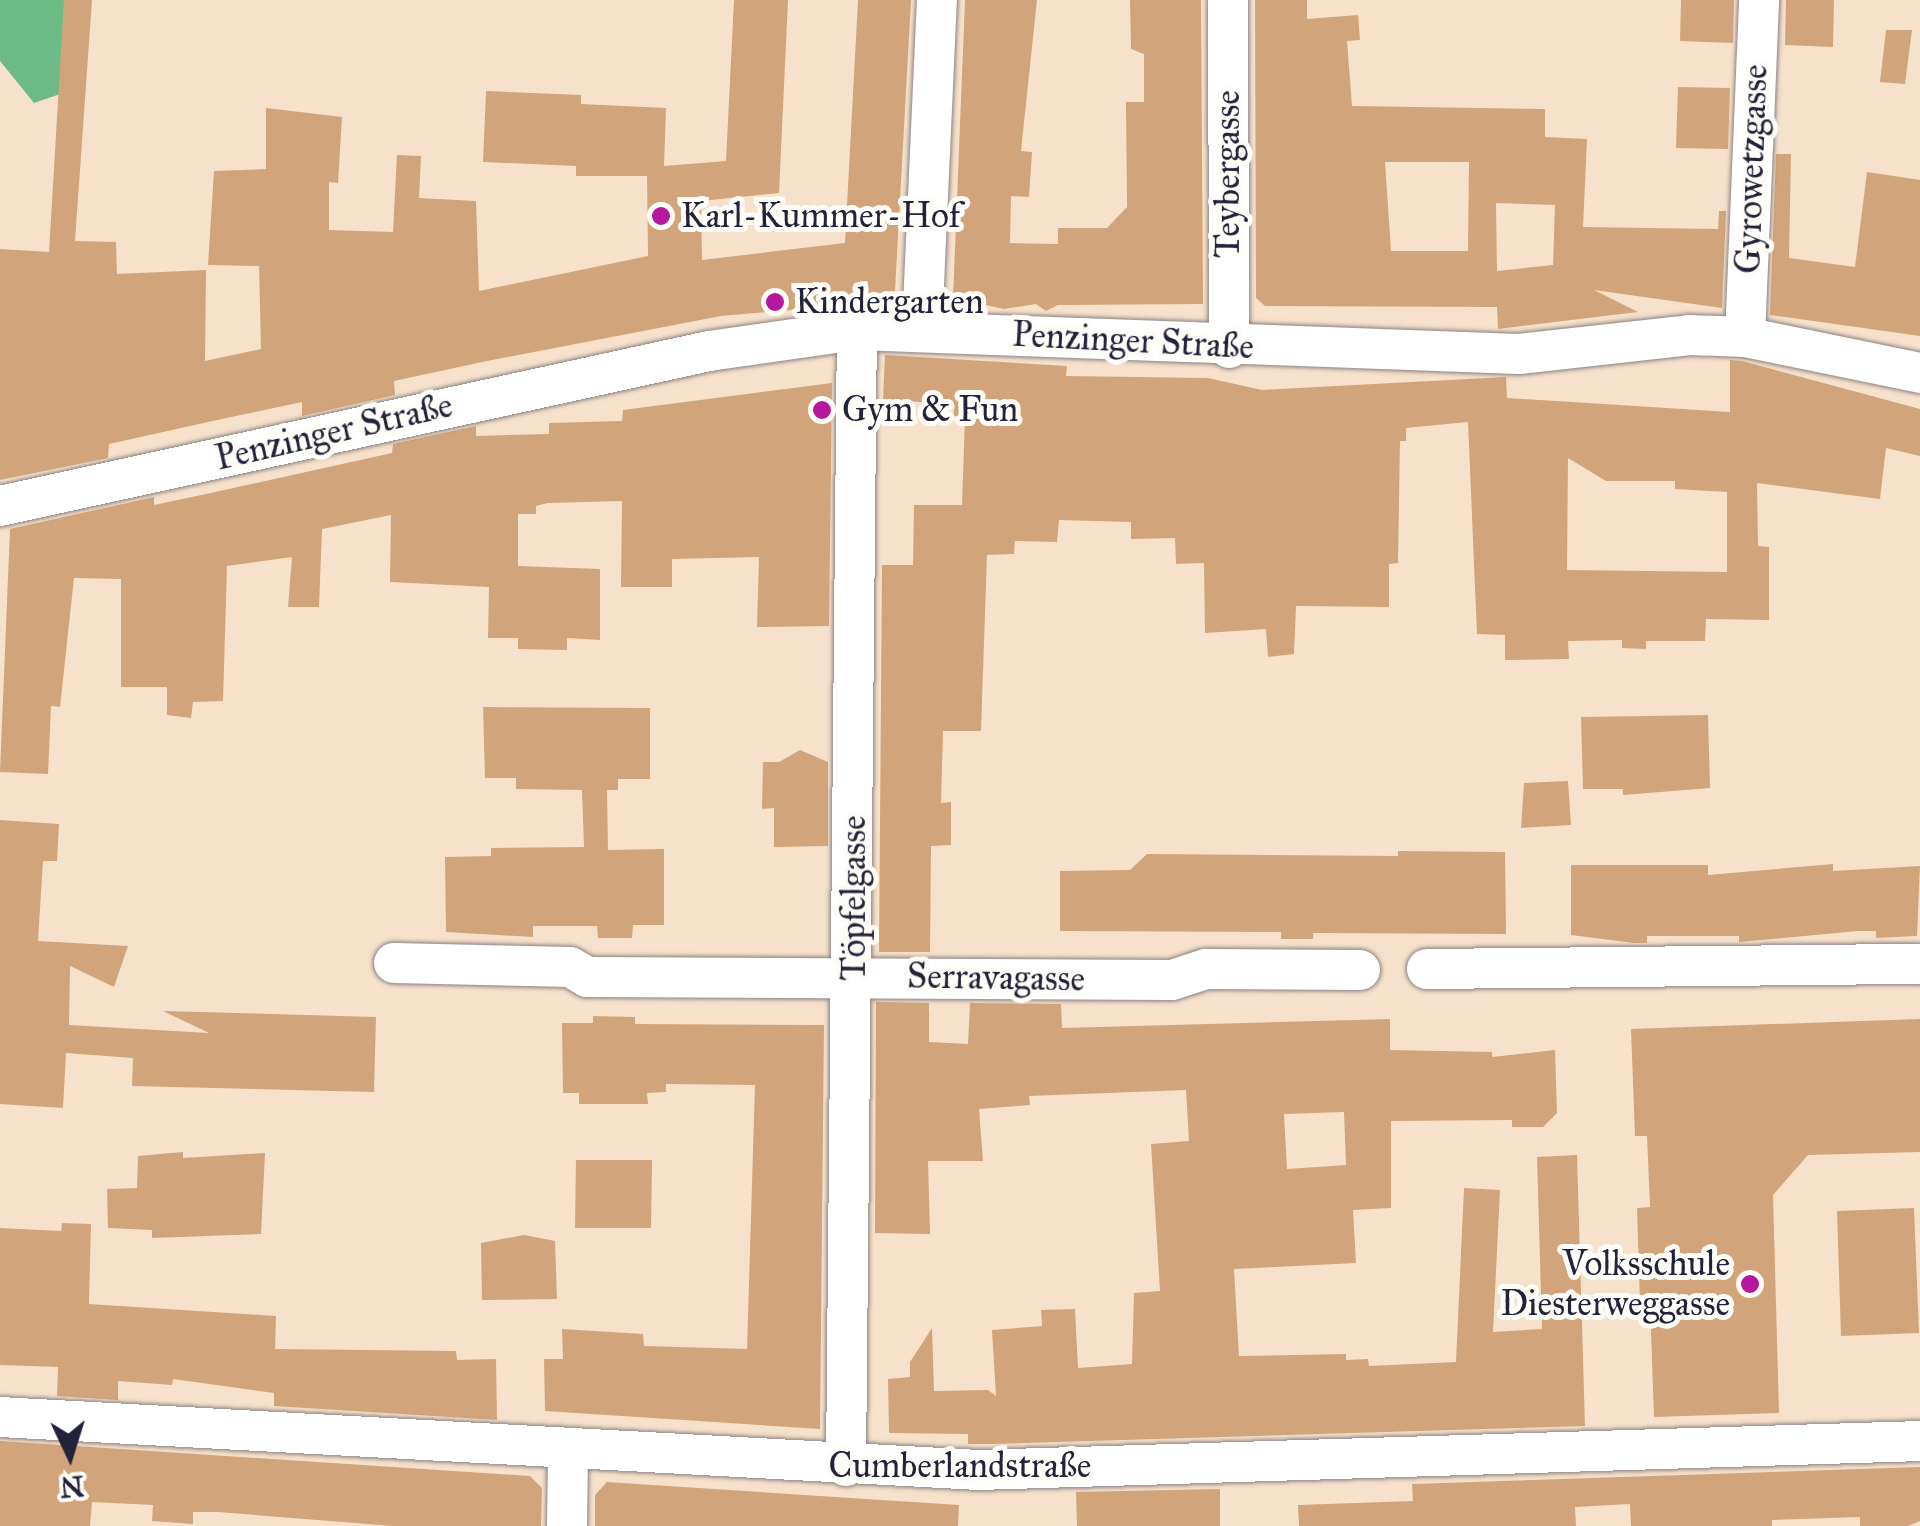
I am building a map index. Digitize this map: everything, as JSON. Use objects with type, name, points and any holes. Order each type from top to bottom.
[{"type":"street","points":[[922,328],[937,0]]},
{"type":"street","name":"Teybergasse","points":[[1228,0],[1229,348]]},
{"type":"street","name":"Gyrowetzgasse","points":[[1745,337],[1759,0]]},
{"type":"street","name":"Penzinger Straße","points":[[0,506],[709,351],[857,330],[922,328],[1229,348],[1518,354],[1690,336],[1745,337],[1920,373]]},
{"type":"street","name":"Töpfelgasse","points":[[846,1466],[857,330]]},
{"type":"street","name":"Serravagasse","points":[[394,963],[570,967],[586,978],[1172,980],[1206,969],[1360,970]]},
{"type":"street","points":[[1427,969],[1920,964]]},
{"type":"street","name":"Cumberlandstraße","points":[[0,1417],[568,1452],[978,1470],[1920,1441]]},
{"type":"street","points":[[567,1526],[568,1452]]},
{"type":"green space","points":[[0,0],[65,0],[69,91],[34,103],[0,61]]},
{"type":"building","points":[[64,0],[92,0],[75,241],[116,242],[117,274],[206,270],[205,361],[261,349],[259,266],[208,265],[214,171],[266,169],[266,108],[342,117],[338,183],[329,182],[329,230],[393,232],[397,155],[421,156],[419,198],[476,201],[479,291],[648,256],[647,176],[576,176],[576,166],[483,162],[486,91],[581,95],[581,104],[666,108],[664,166],[726,161],[734,0],[788,0],[779,193],[701,201],[702,260],[845,243],[858,0],[911,0],[895,291],[883,302],[721,316],[487,361],[394,381],[395,395],[302,416],[302,402],[208,422],[109,444],[108,458],[0,480],[0,249],[49,252]]},
{"type":"building","points":[[965,0],[1037,0],[1021,151],[1032,152],[1029,197],[1011,196],[1010,243],[1058,244],[1058,228],[1107,228],[1127,207],[1126,102],[1144,102],[1144,54],[1131,49],[1130,0],[1201,0],[1203,304],[1058,305],[1046,311],[1036,304],[1004,309],[953,298]]},
{"type":"building","points":[[1255,0],[1307,0],[1307,19],[1358,15],[1360,40],[1347,41],[1352,106],[1545,109],[1545,137],[1587,139],[1583,227],[1718,229],[1719,211],[1726,211],[1722,308],[1594,290],[1638,312],[1498,329],[1497,307],[1265,306],[1256,298]],"holes":[[[1385,162],[1469,162],[1468,251],[1391,251]],[[1496,203],[1555,205],[1553,265],[1497,271]]]},
{"type":"building","points":[[1681,0],[1734,0],[1733,43],[1680,41]]},
{"type":"building","points":[[1786,0],[1834,0],[1833,47],[1785,45]]},
{"type":"building","points":[[1886,30],[1912,30],[1905,84],[1880,82]]},
{"type":"building","points":[[1678,87],[1730,88],[1728,149],[1676,148]]},
{"type":"building","points":[[1776,154],[1791,154],[1789,258],[1855,267],[1867,172],[1920,180],[1920,336],[1770,315]]},
{"type":"building","points":[[885,355],[1067,366],[1066,376],[1208,378],[1262,390],[1506,377],[1507,398],[1730,412],[1730,360],[1920,409],[1920,456],[1886,448],[1880,499],[1757,483],[1758,546],[1769,547],[1769,620],[1706,619],[1705,641],[1646,641],[1646,649],[1622,648],[1622,640],[1568,641],[1569,659],[1505,660],[1505,635],[1477,634],[1468,422],[1406,428],[1406,441],[1400,441],[1398,563],[1389,564],[1389,607],[1296,606],[1294,654],[1268,657],[1266,629],[1205,633],[1204,563],[1176,564],[1175,538],[1131,539],[1131,522],[1059,520],[1057,542],[1015,541],[1014,554],[987,555],[981,731],[943,731],[941,803],[951,802],[951,845],[931,846],[930,952],[879,952],[882,565],[913,565],[914,505],[962,505],[965,417],[953,416],[955,405],[883,399]],"holes":[[[1568,458],[1606,481],[1675,481],[1675,489],[1727,492],[1727,572],[1567,570]]]},
{"type":"building","points":[[832,383],[829,626],[757,627],[759,557],[672,559],[672,587],[621,587],[622,501],[548,503],[536,506],[536,514],[518,514],[518,566],[600,569],[600,640],[567,638],[567,650],[518,649],[518,638],[488,638],[489,587],[390,582],[391,515],[322,529],[319,607],[288,607],[292,557],[227,566],[223,701],[193,702],[191,718],[167,715],[167,687],[121,687],[121,579],[74,578],[60,707],[51,706],[48,774],[0,772],[10,529],[154,497],[154,505],[392,453],[393,444],[476,426],[476,436],[549,434],[549,423],[622,421],[623,410]]},
{"type":"building","points":[[483,707],[650,708],[650,779],[618,779],[618,790],[607,790],[608,850],[664,849],[664,925],[633,925],[632,938],[598,938],[597,926],[533,926],[533,937],[446,932],[445,857],[491,856],[491,848],[584,847],[582,790],[516,789],[516,778],[485,778]]},
{"type":"building","points":[[1708,715],[1710,788],[1623,795],[1623,789],[1583,789],[1581,717]]},
{"type":"building","points":[[800,750],[828,762],[828,846],[774,847],[774,808],[762,809],[763,762],[779,762]]},
{"type":"building","points":[[1568,781],[1571,825],[1521,828],[1524,783]]},
{"type":"building","points":[[0,820],[59,824],[57,861],[43,861],[38,941],[128,946],[114,987],[70,966],[69,1025],[209,1033],[163,1011],[376,1017],[374,1092],[132,1086],[133,1058],[66,1053],[63,1108],[0,1104]]},
{"type":"building","points":[[1398,851],[1505,852],[1506,934],[1313,933],[1313,939],[1281,939],[1281,932],[1060,931],[1060,871],[1130,870],[1147,854],[1398,856]]},
{"type":"building","points":[[1833,864],[1833,871],[1920,866],[1917,936],[1876,938],[1876,931],[1858,931],[1739,942],[1739,936],[1647,936],[1647,943],[1634,943],[1571,935],[1571,865],[1708,865],[1708,875]]},
{"type":"building","points":[[876,1002],[929,1003],[929,1042],[968,1044],[970,1003],[1061,1004],[1062,1028],[1390,1019],[1390,1050],[1492,1052],[1492,1057],[1555,1050],[1557,1113],[1543,1127],[1512,1127],[1512,1120],[1391,1121],[1391,1208],[1353,1210],[1356,1263],[1234,1269],[1239,1356],[1346,1354],[1346,1360],[1368,1359],[1369,1366],[1456,1362],[1464,1188],[1500,1190],[1493,1332],[1542,1329],[1537,1157],[1577,1155],[1585,1426],[993,1444],[968,1444],[968,1434],[889,1433],[888,1379],[910,1377],[910,1362],[932,1328],[934,1391],[988,1390],[996,1396],[992,1330],[1042,1326],[1041,1310],[1075,1309],[1078,1368],[1132,1364],[1134,1293],[1160,1291],[1151,1144],[1189,1141],[1186,1090],[1029,1096],[1030,1105],[979,1109],[983,1161],[928,1161],[930,1234],[875,1233]],"holes":[[[1344,1112],[1346,1165],[1287,1169],[1284,1114]]]},
{"type":"building","points":[[593,1016],[635,1017],[635,1024],[824,1025],[820,1429],[545,1411],[544,1359],[563,1359],[562,1329],[643,1334],[644,1346],[747,1349],[755,1085],[666,1084],[666,1092],[647,1093],[648,1104],[579,1104],[579,1093],[563,1093],[562,1023],[593,1023]]},
{"type":"building","points":[[1920,1019],[1920,1152],[1808,1155],[1773,1195],[1779,1413],[1654,1417],[1650,1304],[1640,1304],[1637,1208],[1650,1207],[1647,1136],[1635,1136],[1631,1029]]},
{"type":"building","points":[[183,1152],[183,1158],[265,1153],[261,1234],[152,1238],[152,1230],[108,1228],[107,1189],[137,1188],[138,1156]]},
{"type":"building","points":[[576,1160],[652,1160],[651,1228],[575,1228]]},
{"type":"building","points":[[1914,1208],[1919,1333],[1841,1336],[1837,1211]]},
{"type":"building","points":[[62,1223],[91,1224],[89,1304],[276,1316],[275,1349],[456,1351],[457,1360],[496,1359],[497,1420],[274,1406],[274,1393],[173,1379],[172,1385],[118,1381],[118,1400],[57,1396],[58,1367],[0,1365],[0,1228],[61,1231]]},
{"type":"building","points":[[524,1235],[555,1241],[557,1299],[482,1300],[481,1243]]},
{"type":"building","points":[[0,1441],[530,1476],[542,1488],[541,1526],[393,1526],[218,1512],[193,1512],[193,1524],[152,1521],[153,1505],[92,1502],[90,1526],[0,1526]]},
{"type":"building","points":[[1920,1467],[1920,1521],[1908,1526],[1860,1526],[1860,1517],[1772,1520],[1772,1526],[1631,1526],[1630,1504],[1575,1507],[1576,1526],[1299,1526],[1298,1505],[1413,1501],[1412,1484]]},
{"type":"building","points":[[607,1482],[959,1505],[958,1526],[595,1526],[595,1495]]},
{"type":"building","points":[[1220,1489],[1220,1526],[1077,1526],[1076,1492]]},
{"type":"place","name":"Karl-Kummer-Hof","points":[[661,216]]},
{"type":"place","name":"Kindergarten","points":[[775,302]]},
{"type":"place","name":"Gym & Fun","points":[[822,410]]},
{"type":"place","name":"Volksschule Diesterweggasse","points":[[1750,1284]]}]
